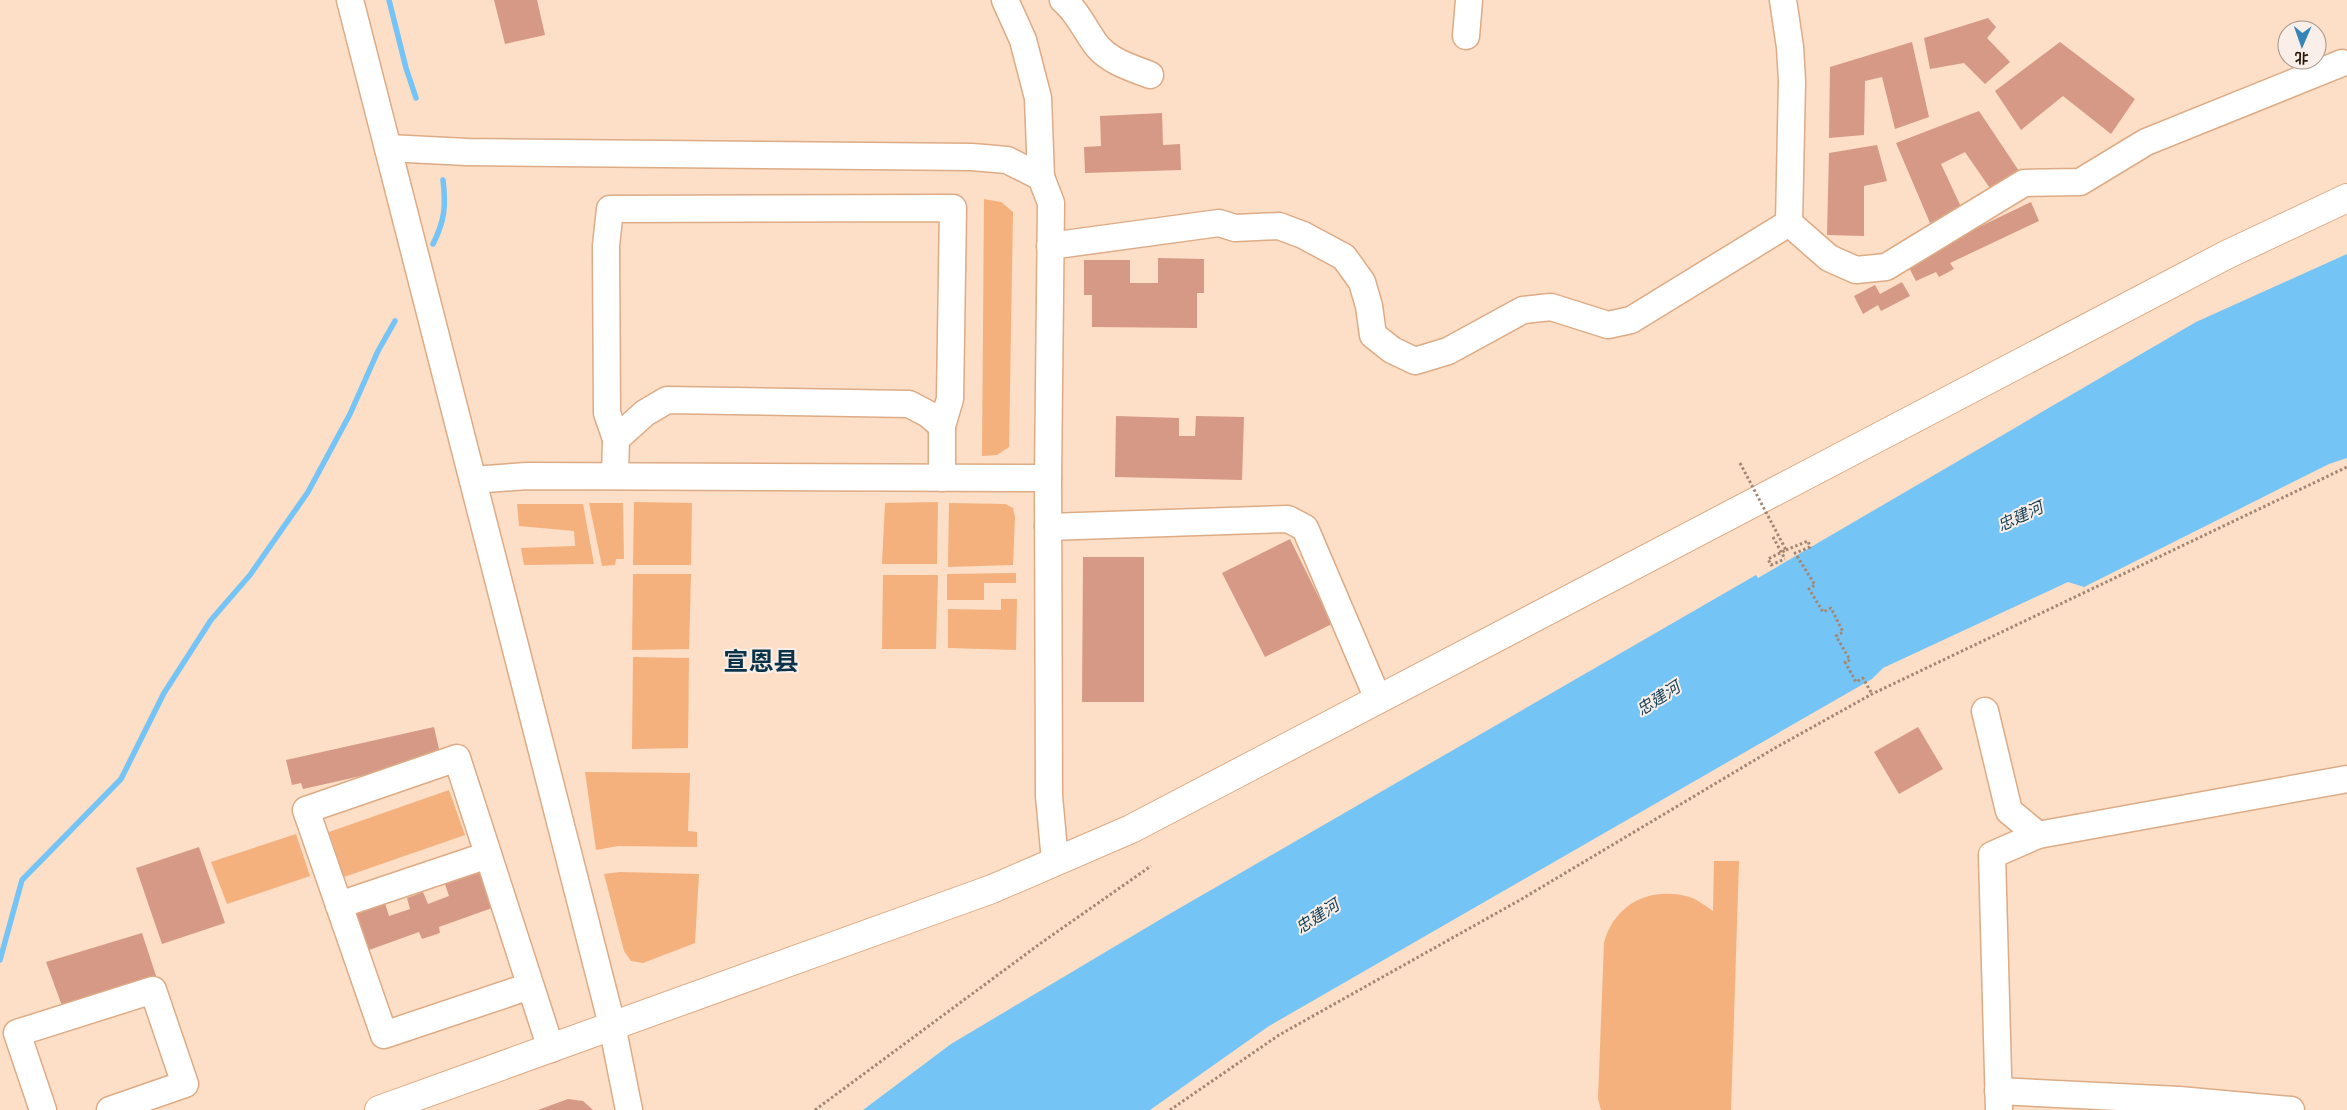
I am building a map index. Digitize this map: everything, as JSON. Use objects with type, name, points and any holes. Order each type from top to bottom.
[{"type":"main road","points":[[379,1110],[992,889],[1131,829],[2226,255],[2347,198]]},
{"type":"street","points":[[350,0],[612,1025],[629,1110]]},
{"type":"street","points":[[1005,0],[1023,40],[1038,98],[1041,177],[1051,203],[1048,478],[1049,796],[1055,861]]},
{"type":"street","points":[[1063,0],[1074,9],[1099,48],[1117,62],[1150,75]]},
{"type":"street","points":[[1466,36],[1469,0]]},
{"type":"street","points":[[1783,0],[1790,47],[1792,81],[1789,223],[1828,258],[1856,270],[1886,267],[2024,183],[2080,182],[2146,142],[2342,63]]},
{"type":"street","points":[[388,148],[468,152],[972,156],[1007,160],[1041,177]]},
{"type":"street","points":[[615,476],[616,439],[607,413],[606,246],[610,209],[954,208],[950,398],[942,426],[942,478]]},
{"type":"street","points":[[1050,246],[1219,223],[1235,228],[1279,226],[1303,235],[1344,257],[1362,282],[1369,306],[1373,335],[1392,350],[1415,361],[1448,351],[1523,310],[1551,307],[1608,325],[1631,320],[1789,223]]},
{"type":"street","points":[[616,439],[645,413],[667,400],[908,404],[928,414],[942,426]]},
{"type":"street","points":[[473,480],[527,476],[1048,478]]},
{"type":"street","points":[[1048,527],[1288,519],[1305,528],[1378,699]]},
{"type":"street","points":[[1985,711],[2009,811],[2038,836]]},
{"type":"street","points":[[530,986],[384,1035],[306,810],[457,758],[551,1048]]},
{"type":"street","points":[[2291,1110],[2179,1100],[1998,1100],[1992,855],[2038,836],[2347,779]]},
{"type":"street","points":[[339,905],[488,855]]},
{"type":"street","points":[[43,1110],[17,1033],[153,990],[186,1084],[147,1104],[110,1110]]},
{"type":"path","points":[[1740,464],[1786,550]]},
{"type":"path","points":[[1170,1110],[1278,1035],[1520,900],[1775,748],[1872,694],[2347,467]]},
{"type":"path","points":[[1773,537],[1785,559],[1771,566],[1768,560],[1786,550],[1808,541],[1810,547],[1795,555],[1815,585],[1810,589],[1823,612],[1831,608],[1843,632],[1836,636],[1850,660],[1845,662],[1856,682],[1863,678],[1872,694]]},
{"type":"path","points":[[815,1110],[1041,943],[1151,866]]},
{"type":"shaded area","points":[[984,199],[1001,202],[1013,212],[1009,447],[997,455],[982,456]]},
{"type":"shaded area","points":[[634,502],[692,503],[691,565],[633,565]]},
{"type":"shaded area","points":[[938,502],[937,564],[882,564],[885,503]]},
{"type":"shaded area","points":[[589,503],[623,503],[624,559],[616,559],[615,565],[602,566]]},
{"type":"shaded area","points":[[949,503],[1005,504],[1013,508],[1015,517],[1013,565],[948,567]]},
{"type":"shaded area","points":[[517,504],[583,504],[594,564],[524,565],[521,548],[575,546],[574,531],[519,526]]},
{"type":"shaded area","points":[[1016,573],[1016,583],[984,583],[984,600],[947,600],[947,574]]},
{"type":"shaded area","points":[[633,574],[691,574],[689,649],[632,650]]},
{"type":"shaded area","points":[[883,575],[938,575],[936,649],[882,649]]},
{"type":"shaded area","points":[[1001,599],[1017,599],[1016,650],[948,648],[948,609],[1001,610]]},
{"type":"shaded area","points":[[633,657],[689,658],[688,748],[632,749]]},
{"type":"shaded area","points":[[585,772],[690,773],[688,831],[697,832],[697,847],[618,846],[596,850]]},
{"type":"shaded area","points":[[449,790],[465,835],[344,877],[329,832]]},
{"type":"shaded area","points":[[296,834],[310,876],[227,904],[211,862]]},
{"type":"shaded area","points":[[1714,861],[1739,861],[1731,1110],[1601,1110],[1598,1099],[1604,943],[1609,930],[1624,909],[1634,902],[1659,894],[1690,897],[1713,911]]},
{"type":"shaded area","points":[[620,872],[699,874],[695,943],[643,963],[631,961],[624,951],[604,874]]},
{"type":"water","name":"忠建河","points":[[2347,254],[2347,458],[2329,464],[2084,587],[2068,582],[1883,668],[1872,679],[1269,1026],[1150,1110],[863,1110],[951,1044],[1166,916],[1756,575],[1758,578],[2196,322]]},
{"type":"building","points":[[494,0],[537,0],[545,35],[505,44]]},
{"type":"building","points":[[1988,18],[1996,27],[1987,38],[2010,62],[1985,84],[1964,63],[1930,69],[1924,38]]},
{"type":"building","points":[[1912,42],[1929,117],[1895,129],[1882,77],[1865,81],[1864,135],[1829,138],[1830,67]]},
{"type":"building","points":[[2060,42],[2135,99],[2111,134],[2063,96],[2021,130],[1995,91]]},
{"type":"building","points":[[1979,111],[2023,177],[1996,197],[1965,152],[1941,164],[1962,209],[1930,223],[1896,143]]},
{"type":"building","points":[[1162,113],[1163,145],[1180,144],[1181,170],[1085,173],[1084,147],[1101,146],[1100,116]]},
{"type":"building","points":[[1877,145],[1887,181],[1864,186],[1864,236],[1827,235],[1829,153]]},
{"type":"building","points":[[2031,202],[2039,221],[1950,263],[1954,269],[1939,277],[1936,272],[1916,281],[1906,262]]},
{"type":"building","points":[[1158,258],[1204,259],[1204,293],[1197,293],[1197,328],[1092,327],[1092,295],[1084,295],[1084,260],[1130,260],[1130,283],[1158,283]]},
{"type":"building","points":[[1902,282],[1910,296],[1881,311],[1878,305],[1863,314],[1854,296],[1875,285],[1880,294]]},
{"type":"building","points":[[1116,416],[1179,418],[1179,436],[1195,436],[1196,416],[1244,417],[1242,480],[1115,477]]},
{"type":"building","points":[[1290,539],[1332,624],[1265,657],[1222,573]]},
{"type":"building","points":[[1083,557],[1144,557],[1144,702],[1082,702]]},
{"type":"building","points":[[434,727],[441,758],[303,789],[301,783],[292,785],[286,760]]},
{"type":"building","points":[[1918,727],[1943,769],[1899,794],[1874,752]]},
{"type":"building","points":[[199,847],[225,923],[162,944],[136,868]]},
{"type":"building","points":[[478,869],[492,908],[439,927],[440,933],[422,939],[419,932],[358,954],[344,914],[384,900],[389,916],[410,909],[407,898],[423,892],[428,904],[449,896],[444,881]]},
{"type":"building","points":[[142,933],[159,985],[65,1014],[46,962]]},
{"type":"building","points":[[568,1099],[583,1101],[593,1110],[538,1110]]},
{"type":"waterway","points":[[389,0],[406,68],[416,98]]},
{"type":"waterway","points":[[433,244],[444,213],[443,180]]},
{"type":"waterway","points":[[0,960],[22,880],[121,779],[164,693],[211,620],[250,575],[308,492],[350,414],[378,351],[395,321]]},
{"type":"district","name":"宣恩县","points":[[761,661]]}]
